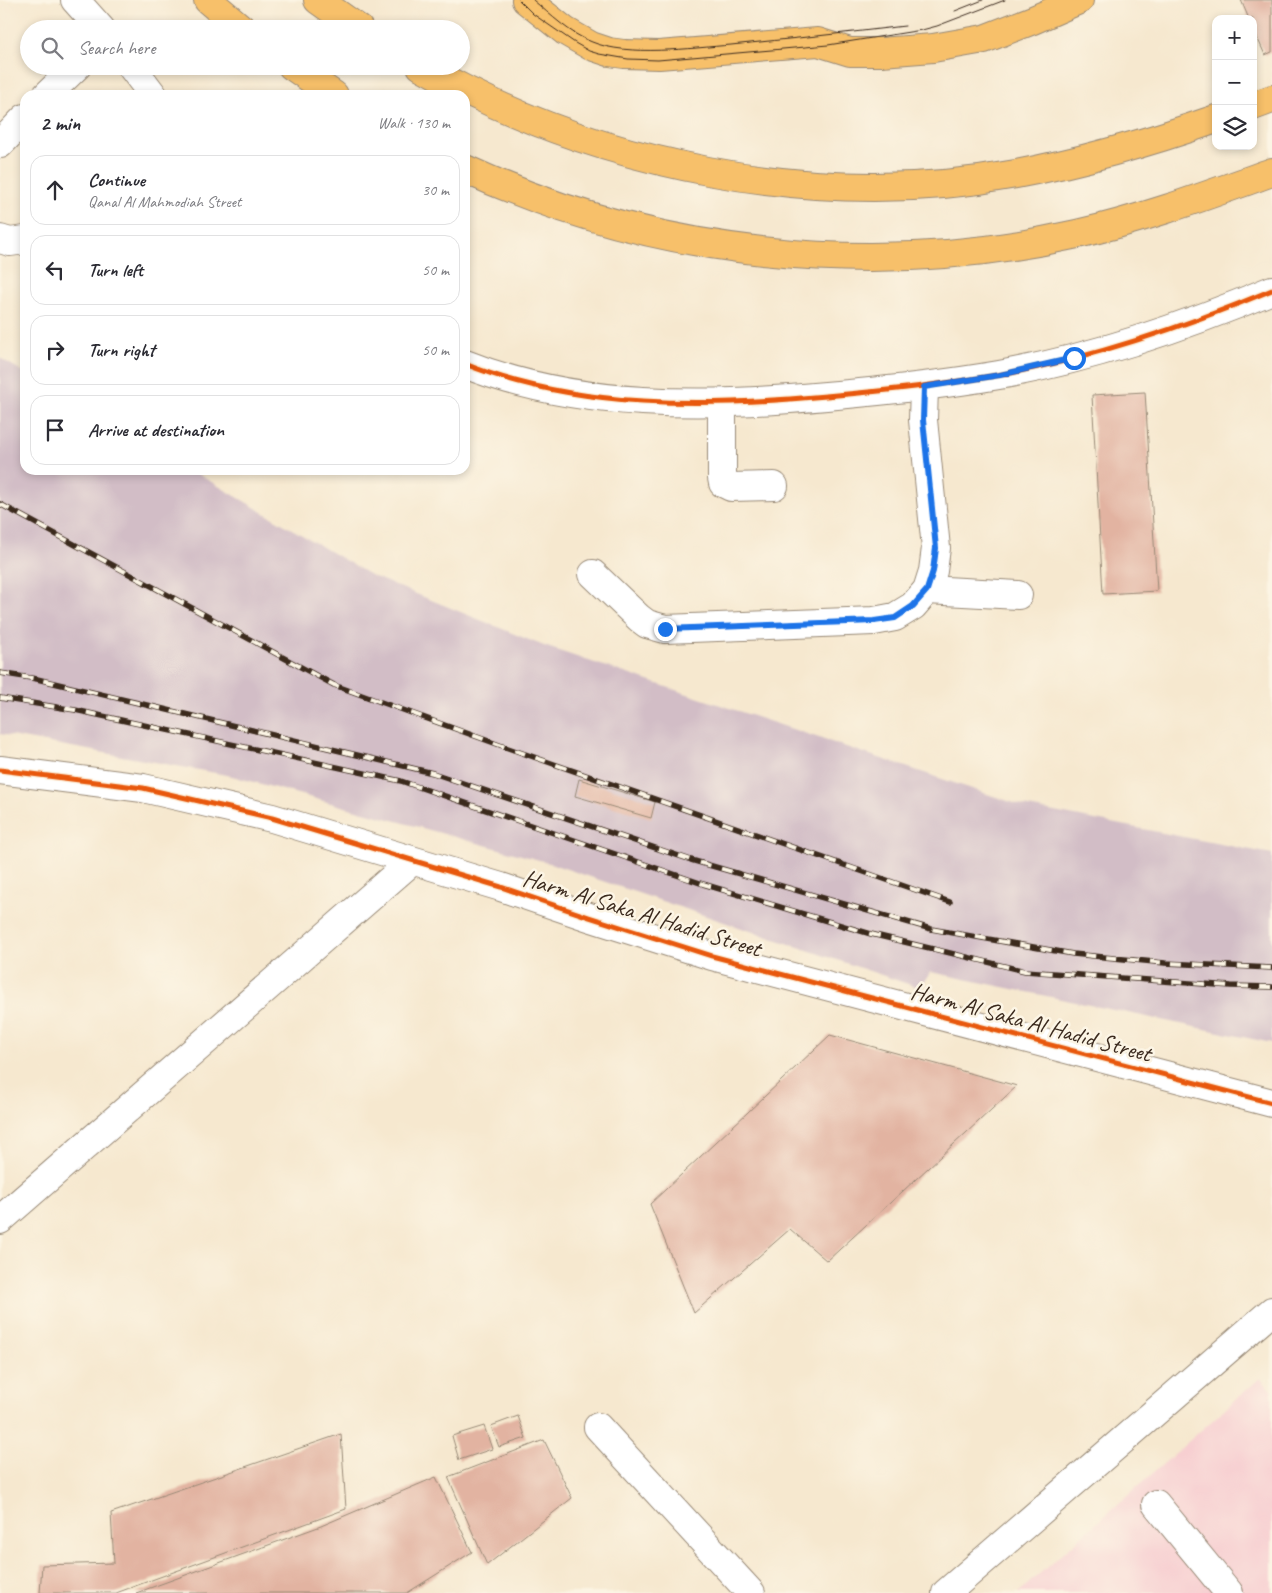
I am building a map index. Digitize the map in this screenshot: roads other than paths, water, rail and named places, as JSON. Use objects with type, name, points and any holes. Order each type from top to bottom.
[{"type":"main road","points":[[208,0],[231,20]]},
{"type":"main road","points":[[318,0],[346,20]]},
{"type":"main road","points":[[526,0],[564,30],[592,46],[624,54],[659,55],[818,42],[850,52],[933,48],[984,39],[1079,0]]},
{"type":"main road","points":[[305,75],[327,90]]},
{"type":"main road","points":[[438,75],[467,90]]},
{"type":"main road","points":[[470,92],[543,125],[608,147],[658,161],[717,173],[836,186],[895,187],[1015,174],[1131,147],[1212,120]]},
{"type":"main road","points":[[1256,105],[1272,99]]},
{"type":"main road","points":[[470,171],[563,208],[634,229],[707,244],[772,252],[855,257],[929,255],[994,248],[1076,234],[1148,215],[1272,172]]},
{"type":"street","points":[[75,0],[93,20]]},
{"type":"street","points":[[52,90],[68,75]]},
{"type":"street","points":[[138,75],[149,90]]},
{"type":"street","points":[[0,144],[20,123]]},
{"type":"street","points":[[0,239],[10,242],[20,241]]},
{"type":"street","points":[[470,366],[493,375],[549,390],[664,402],[722,403],[772,401],[924,387],[1000,375],[1074,358],[1219,313],[1272,290]]},
{"type":"street","points":[[593,574],[639,618],[647,624],[665,629],[874,621],[895,618],[913,606],[927,590],[933,571],[936,548],[923,420],[924,387]]},
{"type":"street","points":[[722,403],[723,483],[731,487],[774,486]]},
{"type":"street","points":[[927,590],[1018,595]]},
{"type":"street","name":"Harm Al Saka Al Hadid Street","points":[[0,770],[144,788],[272,818],[501,887],[712,956],[1272,1103]]},
{"type":"street","points":[[0,1220],[412,861]]},
{"type":"street","points":[[946,1593],[1268,1323]]},
{"type":"street","points":[[598,1427],[751,1593]]},
{"type":"street","points":[[1156,1504],[1230,1593]]},
{"type":"tram line","points":[[519,0],[533,14],[589,51],[628,59],[658,60],[828,45],[922,30],[1005,0]]},
{"type":"tram line","points":[[533,0],[561,24],[584,39],[607,47],[623,49],[698,48],[905,26]]},
{"type":"tram line","points":[[955,11],[983,0]]},
{"type":"railway","points":[[0,504],[334,685],[508,748],[950,902]]},
{"type":"railway","points":[[0,673],[37,679],[433,773],[691,860],[931,929],[1073,954],[1165,963],[1272,968]]},
{"type":"railway","points":[[0,698],[75,710],[401,781],[703,884],[871,934],[1025,971],[1231,986],[1272,987]]}]
